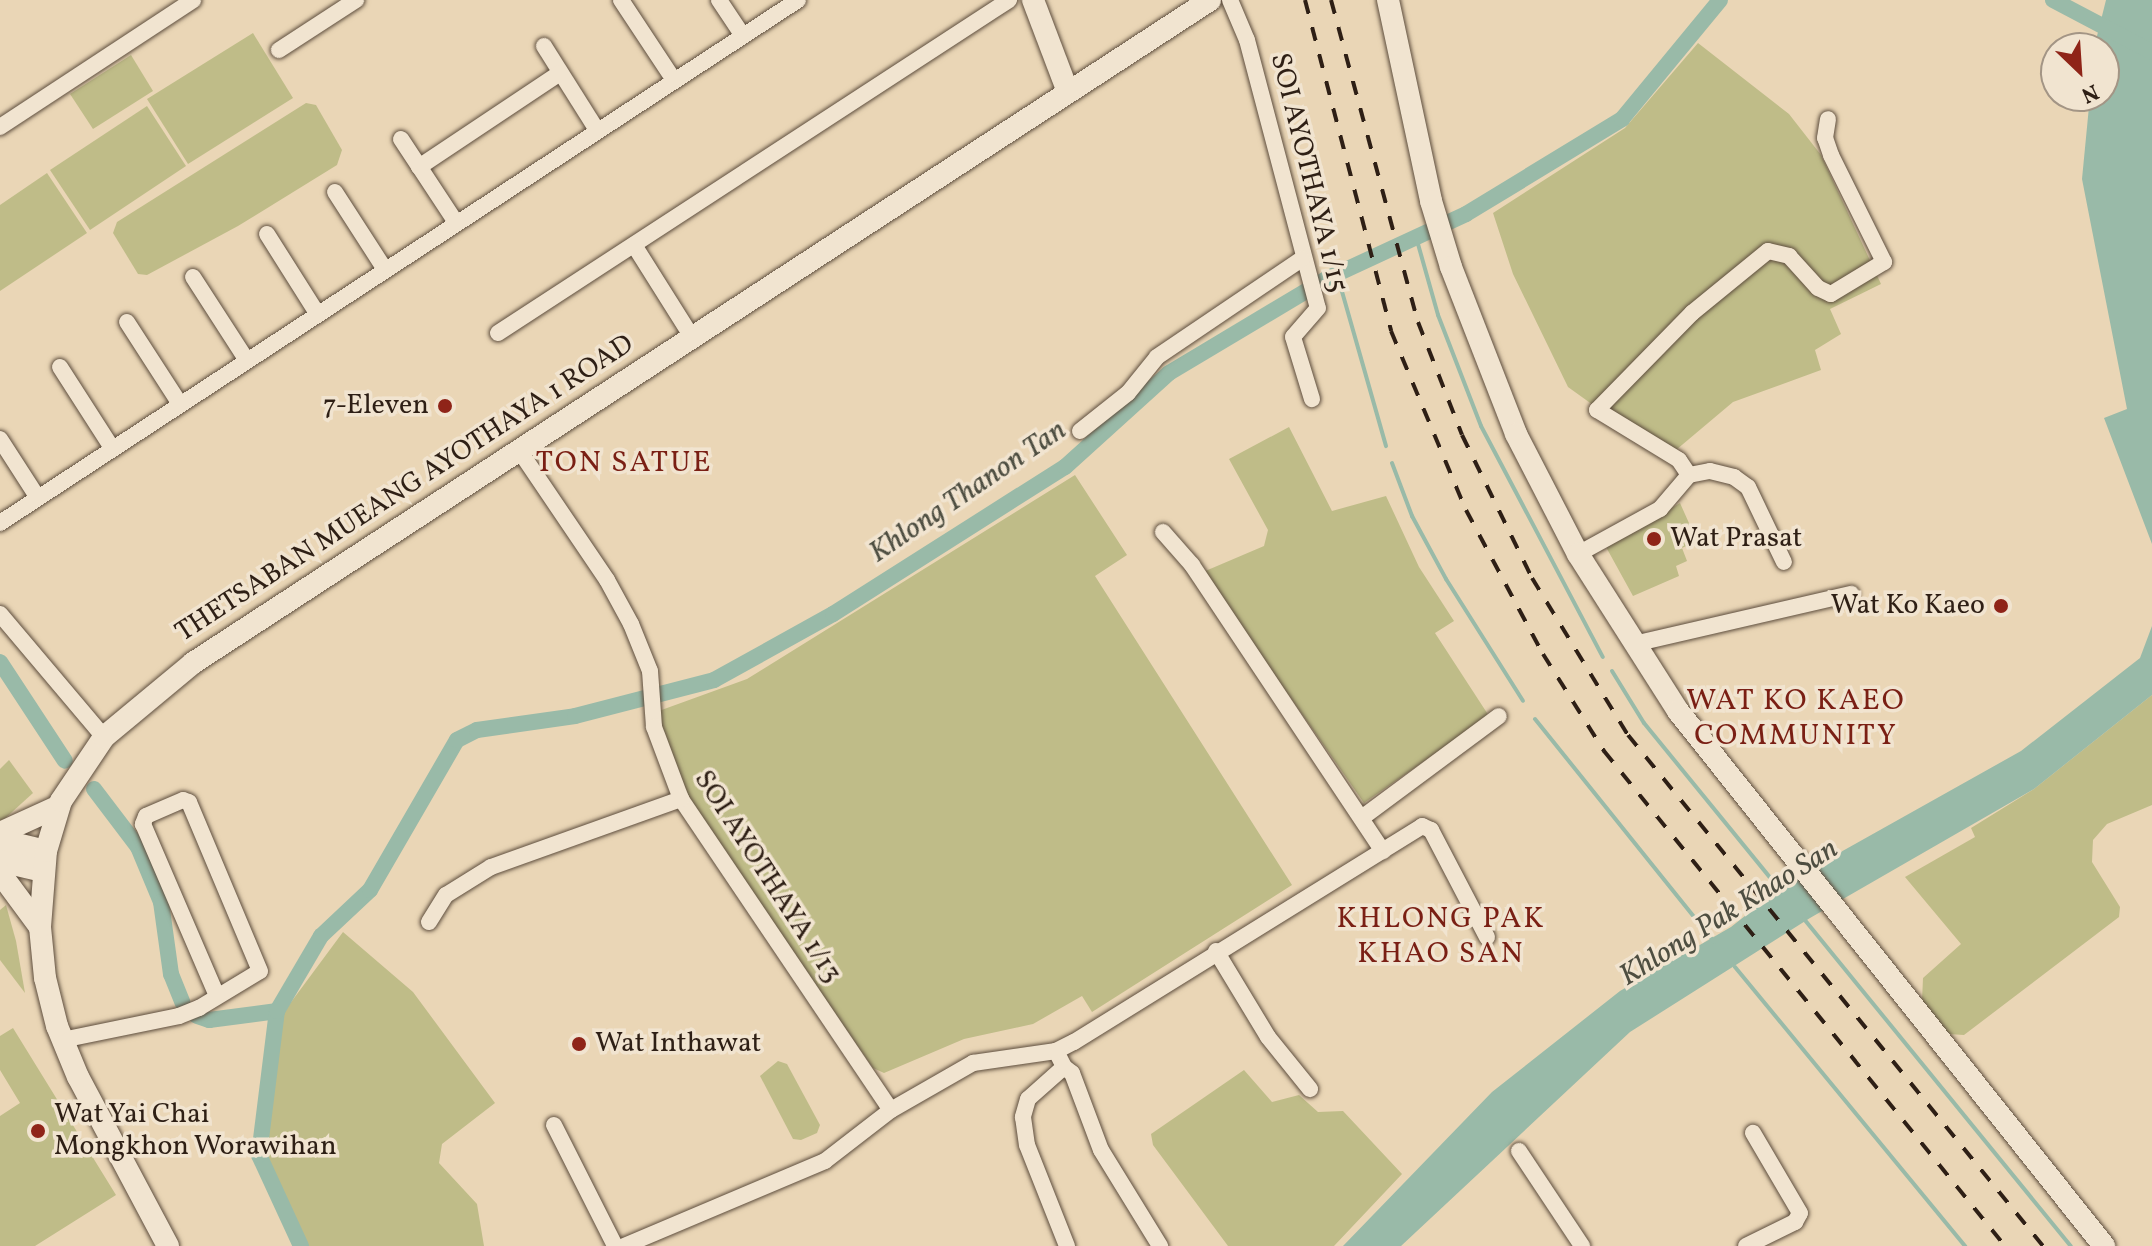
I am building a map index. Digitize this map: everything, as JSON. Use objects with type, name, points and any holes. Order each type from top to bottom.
[{"type":"main road","points":[[1033,0],[1068,92]]},
{"type":"main road","name":"THETSABAN MUEANG AYOTHAYA 1 ROAD","points":[[168,1246],[62,1040],[45,978],[40,927],[45,861],[59,806],[104,737],[193,663],[1210,0]]},
{"type":"main road","points":[[1388,0],[1431,201],[1451,267],[1516,434],[1578,554],[1678,711],[1798,868],[2104,1246]]},
{"type":"main road","points":[[0,833],[59,806]]},
{"type":"main road","points":[[0,840],[45,861]]},
{"type":"main road","points":[[0,861],[45,861]]},
{"type":"main road","points":[[0,873],[40,927]]},
{"type":"street","points":[[0,127],[193,0]]},
{"type":"street","points":[[279,50],[356,0]]},
{"type":"street","points":[[621,0],[674,80]]},
{"type":"street","points":[[719,0],[743,36]]},
{"type":"street","points":[[0,523],[455,221],[798,0]]},
{"type":"street","points":[[498,333],[1009,0]]},
{"type":"street","name":"SOI AYOTHAYA 1/15","points":[[1230,0],[1247,40],[1304,266],[1318,308],[1293,337],[1312,399]]},
{"type":"street","points":[[544,46],[597,130]]},
{"type":"street","points":[[419,167],[560,73]]},
{"type":"street","points":[[1689,475],[1679,460],[1597,410],[1692,313],[1768,251],[1789,256],[1818,288],[1831,294],[1884,262],[1831,155],[1825,138],[1828,119]]},
{"type":"street","points":[[401,139],[455,221]]},
{"type":"street","points":[[335,192],[384,268]]},
{"type":"street","points":[[267,234],[317,313]]},
{"type":"street","points":[[634,245],[692,337]]},
{"type":"street","points":[[1080,431],[1128,393],[1157,357],[1304,266]]},
{"type":"street","points":[[193,277],[246,359]]},
{"type":"street","points":[[127,322],[180,404]]},
{"type":"street","points":[[60,367],[112,448]]},
{"type":"street","points":[[0,439],[38,498]]},
{"type":"street","name":"SOI AYOTHAYA 1/13","points":[[519,450],[607,580],[640,646],[650,680],[652,710],[681,799],[891,1110]]},
{"type":"street","points":[[1578,554],[1660,509],[1689,475],[1710,471],[1734,477],[1748,487],[1784,562]]},
{"type":"street","points":[[1163,532],[1192,565],[1383,851]]},
{"type":"street","points":[[1634,644],[1851,594]]},
{"type":"street","points":[[0,614],[104,737]]},
{"type":"street","points":[[1363,817],[1499,716]]},
{"type":"street","points":[[429,922],[446,895],[473,875],[537,848],[681,799]]},
{"type":"street","points":[[62,1040],[179,1016],[217,996],[256,974],[261,965],[189,802],[183,800],[146,816],[143,824],[217,996]]},
{"type":"street","points":[[1067,1246],[1027,1145],[1023,1117],[1028,1099],[1060,1059],[1216,951],[1427,827],[1487,937]]},
{"type":"street","points":[[1216,951],[1268,1037],[1310,1089]]},
{"type":"street","points":[[624,1246],[793,1178],[846,1147],[891,1110],[973,1063],[1060,1059]]},
{"type":"street","points":[[1060,1059],[1072,1073],[1101,1150],[1160,1246]]},
{"type":"street","points":[[554,1125],[615,1246]]},
{"type":"street","points":[[1746,1246],[1795,1222],[1800,1213],[1753,1133]]},
{"type":"street","points":[[1519,1151],[1582,1246]]},
{"type":"shaded area","points":[[2106,0],[2152,0],[2152,544],[2104,418],[2127,409],[2082,179],[2088,112],[2120,112],[2120,32],[2098,32]]},
{"type":"shaded area","points":[[253,33],[293,98],[188,164],[147,99]]},
{"type":"shaded area","points":[[1698,43],[1789,114],[1821,155],[1881,284],[1830,309],[1841,334],[1815,350],[1821,370],[1733,402],[1676,450],[1632,433],[1568,387],[1513,274],[1493,213],[1625,128]]},
{"type":"shaded area","points":[[131,55],[153,91],[93,129],[70,94]]},
{"type":"shaded area","points":[[306,103],[316,105],[342,150],[337,165],[238,226],[147,275],[138,274],[113,233],[117,222]]},
{"type":"shaded area","points":[[147,106],[186,166],[90,230],[50,170]]},
{"type":"shaded area","points":[[47,173],[87,233],[0,291],[0,205]]},
{"type":"shaded area","points":[[1289,427],[1332,511],[1386,496],[1419,567],[1454,621],[1435,633],[1489,716],[1364,803],[1203,572],[1264,546],[1268,530],[1229,459]]},
{"type":"shaded area","points":[[1075,475],[1127,555],[1095,576],[1292,885],[1092,1012],[1082,996],[1033,1024],[964,1039],[884,1073],[873,1068],[685,798],[656,712],[747,679]]},
{"type":"shaded area","points":[[1680,503],[1697,541],[1682,548],[1687,561],[1676,566],[1679,576],[1633,596],[1606,547]]},
{"type":"shaded area","points":[[2152,626],[2152,695],[2034,789],[1810,918],[1630,1032],[1401,1246],[1343,1246],[1492,1092],[1620,991],[1731,927],[1789,881],[2021,751],[2140,658]]},
{"type":"shaded area","points":[[2152,695],[2152,805],[2107,824],[2093,840],[2092,862],[2120,907],[2119,917],[1964,1035],[1948,1034],[1922,1001],[1923,978],[1961,944],[1905,877],[1975,837],[1971,828],[2034,789]]},
{"type":"shaded area","points":[[9,760],[33,793],[0,823],[0,769]]},
{"type":"shaded area","points":[[6,905],[25,993],[0,960],[0,910]]},
{"type":"shaded area","points":[[343,932],[413,992],[495,1103],[442,1144],[439,1163],[477,1204],[484,1246],[306,1246],[265,1155],[283,1013]]},
{"type":"shaded area","name":"Wat Yai Chai Mongkhon Worawihan","points":[[13,1028],[116,1195],[35,1246],[0,1246],[0,1116],[20,1103],[0,1070],[0,1036]]},
{"type":"shaded area","points":[[778,1061],[787,1064],[820,1125],[817,1133],[801,1140],[793,1139],[760,1076]]},
{"type":"shaded area","points":[[1244,1070],[1272,1102],[1299,1095],[1318,1112],[1343,1111],[1402,1174],[1334,1246],[1228,1246],[1153,1145],[1151,1134]]},
{"type":"waterway","name":"Khlong Thanon Tan","points":[[301,1246],[259,1155],[277,1011],[321,936],[370,890],[457,740],[477,730],[575,716],[714,680],[833,614],[1065,467],[1169,373],[1326,279],[1466,214],[1622,119],[1720,0]]},
{"type":"waterway","points":[[2053,0],[2152,52]]},
{"type":"waterway","points":[[1416,237],[1438,315],[1481,426],[1603,657]]},
{"type":"waterway","points":[[1337,274],[1386,446]]},
{"type":"waterway","points":[[1392,463],[1412,516],[1446,579],[1523,701]]},
{"type":"waterway","points":[[0,662],[65,761]]},
{"type":"waterway","name":"Khlong Pak Khao San","points":[[1612,671],[1644,723],[1781,891]]},
{"type":"waterway","name":"Khlong Pak Khao San","points":[[1535,719],[1714,942]]},
{"type":"waterway","points":[[94,789],[138,847],[161,902],[171,974],[183,1003]]},
{"type":"waterway","points":[[1804,919],[2071,1246]]},
{"type":"waterway","points":[[1735,967],[1965,1246]]},
{"type":"waterway","points":[[197,1016],[209,1020],[277,1011]]},
{"type":"railway","points":[[1305,0],[1391,331],[1466,510],[1543,654],[1604,751],[2005,1246]]},
{"type":"railway","points":[[1331,0],[1418,322],[1462,435],[1532,578],[1628,735],[2043,1246]]},
{"type":"place","name":"7-Eleven","points":[[445,406]]},
{"type":"place","name":"Wat Prasat","points":[[1654,539]]},
{"type":"place","name":"Wat Ko Kaeo","points":[[2001,606]]},
{"type":"place","name":"Wat Inthawat","points":[[579,1044]]},
{"type":"place","name":"Wat Yai Chai Mongkhon Worawihan","points":[[38,1131]]},
{"type":"district","name":"TON SATUE","points":[[624,463]]},
{"type":"district","name":"WAT KO KAEO COMMUNITY","points":[[1796,718]]},
{"type":"district","name":"KHLONG PAK KHAO SAN","points":[[1441,936]]}]
